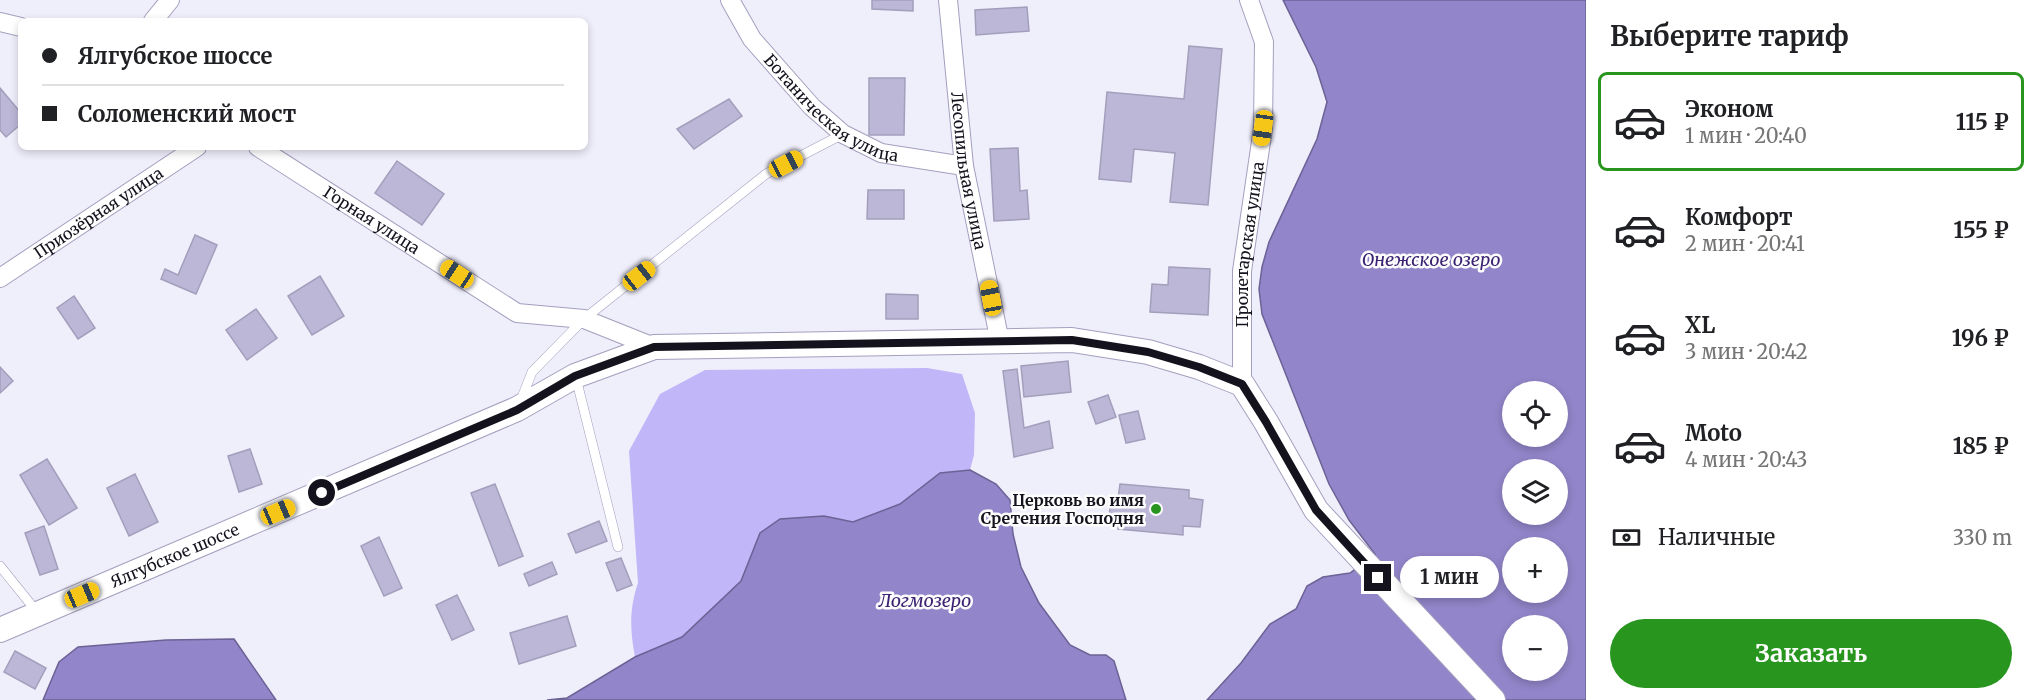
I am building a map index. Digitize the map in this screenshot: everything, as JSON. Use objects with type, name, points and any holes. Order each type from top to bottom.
[{"type":"street","points":[[155,18],[170,0]]},
{"type":"street","name":"Ботаническая улица","points":[[730,0],[753,39],[812,107],[843,134],[881,153],[964,166]]},
{"type":"street","name":"Лесопильная улица","points":[[948,0],[964,166],[1000,342]]},
{"type":"street","name":"Пролетарская улица","points":[[1242,384],[1242,271],[1263,128],[1264,42],[1249,0]]},
{"type":"street","points":[[0,22],[18,26]]},
{"type":"street","name":"Приозёрная улица","points":[[0,278],[192,150]]},
{"type":"street","name":"Горная улица","points":[[263,150],[517,313],[584,319],[654,347]]},
{"type":"street","name":"Ялгубское шоссе","points":[[0,630],[517,410],[575,376],[654,347],[1072,340],[1148,352],[1199,367],[1242,384]]},
{"type":"street","points":[[1242,384],[1316,510],[1493,700]]},
{"type":"lane","points":[[517,410],[532,372],[584,319],[766,174],[843,134]]},
{"type":"lane","points":[[575,376],[618,547]]},
{"type":"lane","points":[[0,566],[39,614]]},
{"type":"shaded area","points":[[927,368],[962,374],[975,413],[974,455],[970,470],[940,473],[900,504],[853,522],[824,516],[760,533],[742,581],[682,637],[635,657],[631,620],[638,583],[629,451],[660,394],[705,370]]},
{"type":"water","name":"Онежское озеро","points":[[1283,0],[1586,0],[1586,700],[1207,700],[1241,663],[1270,624],[1296,609],[1307,586],[1323,577],[1350,573],[1375,554],[1349,520],[1329,484],[1262,314],[1259,289],[1269,242],[1317,139],[1327,102],[1316,67]]},
{"type":"water","name":"Логмозеро","points":[[970,470],[996,484],[1010,500],[1013,534],[1021,567],[1039,603],[1070,645],[1090,655],[1106,655],[1114,661],[1126,700],[547,700],[567,698],[635,657],[682,637],[741,581],[760,533],[780,519],[824,516],[853,522],[900,504],[940,473]]},
{"type":"water","points":[[234,639],[276,700],[43,700],[59,662],[78,647],[166,640]]},
{"type":"building","points":[[872,0],[913,0],[913,11],[872,9]]},
{"type":"building","points":[[1027,7],[1029,31],[976,35],[975,10]]},
{"type":"building","points":[[1189,46],[1222,49],[1208,205],[1170,202],[1175,153],[1134,149],[1131,182],[1099,179],[1107,92],[1184,99]]},
{"type":"building","points":[[869,78],[905,78],[904,135],[869,135]]},
{"type":"building","points":[[0,88],[18,109],[18,127],[6,137],[0,130]]},
{"type":"building","points":[[729,99],[742,116],[694,149],[677,129]]},
{"type":"building","points":[[1018,148],[1020,191],[1027,190],[1029,219],[994,221],[990,149]]},
{"type":"building","points":[[397,161],[444,194],[422,225],[375,193]]},
{"type":"building","points":[[868,190],[904,190],[904,219],[867,219]]},
{"type":"building","points":[[195,235],[217,245],[196,294],[161,279],[165,269],[178,275]]},
{"type":"building","points":[[1169,267],[1210,269],[1208,315],[1150,312],[1152,284],[1168,285]]},
{"type":"building","points":[[320,276],[344,316],[312,335],[288,296]]},
{"type":"building","points":[[886,294],[918,295],[918,319],[886,319]]},
{"type":"building","points":[[74,296],[95,328],[78,339],[57,308]]},
{"type":"building","points":[[256,309],[277,338],[247,360],[226,330]]},
{"type":"building","points":[[1068,361],[1071,392],[1024,397],[1021,366]]},
{"type":"building","points":[[0,367],[13,381],[0,393]]},
{"type":"building","points":[[1017,369],[1024,428],[1049,421],[1053,448],[1014,457],[1003,371]]},
{"type":"building","points":[[1108,395],[1116,417],[1096,424],[1088,402]]},
{"type":"building","points":[[1138,411],[1145,439],[1126,443],[1119,415]]},
{"type":"building","points":[[250,449],[262,484],[239,492],[228,456]]},
{"type":"building","points":[[47,459],[77,508],[49,525],[20,475]]},
{"type":"building","points":[[135,474],[158,522],[129,536],[107,488]]},
{"type":"building","points":[[495,484],[523,556],[499,566],[471,493]]},
{"type":"building","name":"Церковь во имя Сретения Господня","points":[[1120,484],[1189,490],[1189,498],[1203,500],[1200,527],[1183,526],[1183,535],[1118,529],[1119,519],[1109,518],[1111,498],[1118,499]]},
{"type":"building","points":[[599,521],[607,541],[576,553],[568,534]]},
{"type":"building","points":[[44,526],[58,569],[40,575],[25,533]]},
{"type":"building","points":[[379,537],[402,588],[384,596],[361,546]]},
{"type":"building","points":[[621,558],[632,585],[617,591],[606,563]]},
{"type":"building","points":[[552,562],[557,574],[529,586],[524,574]]},
{"type":"building","points":[[457,595],[474,630],[452,640],[436,605]]},
{"type":"building","points":[[567,616],[576,646],[519,664],[510,633]]},
{"type":"building","points":[[15,651],[46,668],[35,689],[4,672]]},
{"type":"place","name":"Церковь во имя Сретения Господня","points":[[1156,509]]},
{"type":"route","points":[[322,493],[517,410],[575,376],[654,347],[1072,340],[1148,352],[1199,367],[1242,384],[1316,510],[1378,578]]}]
